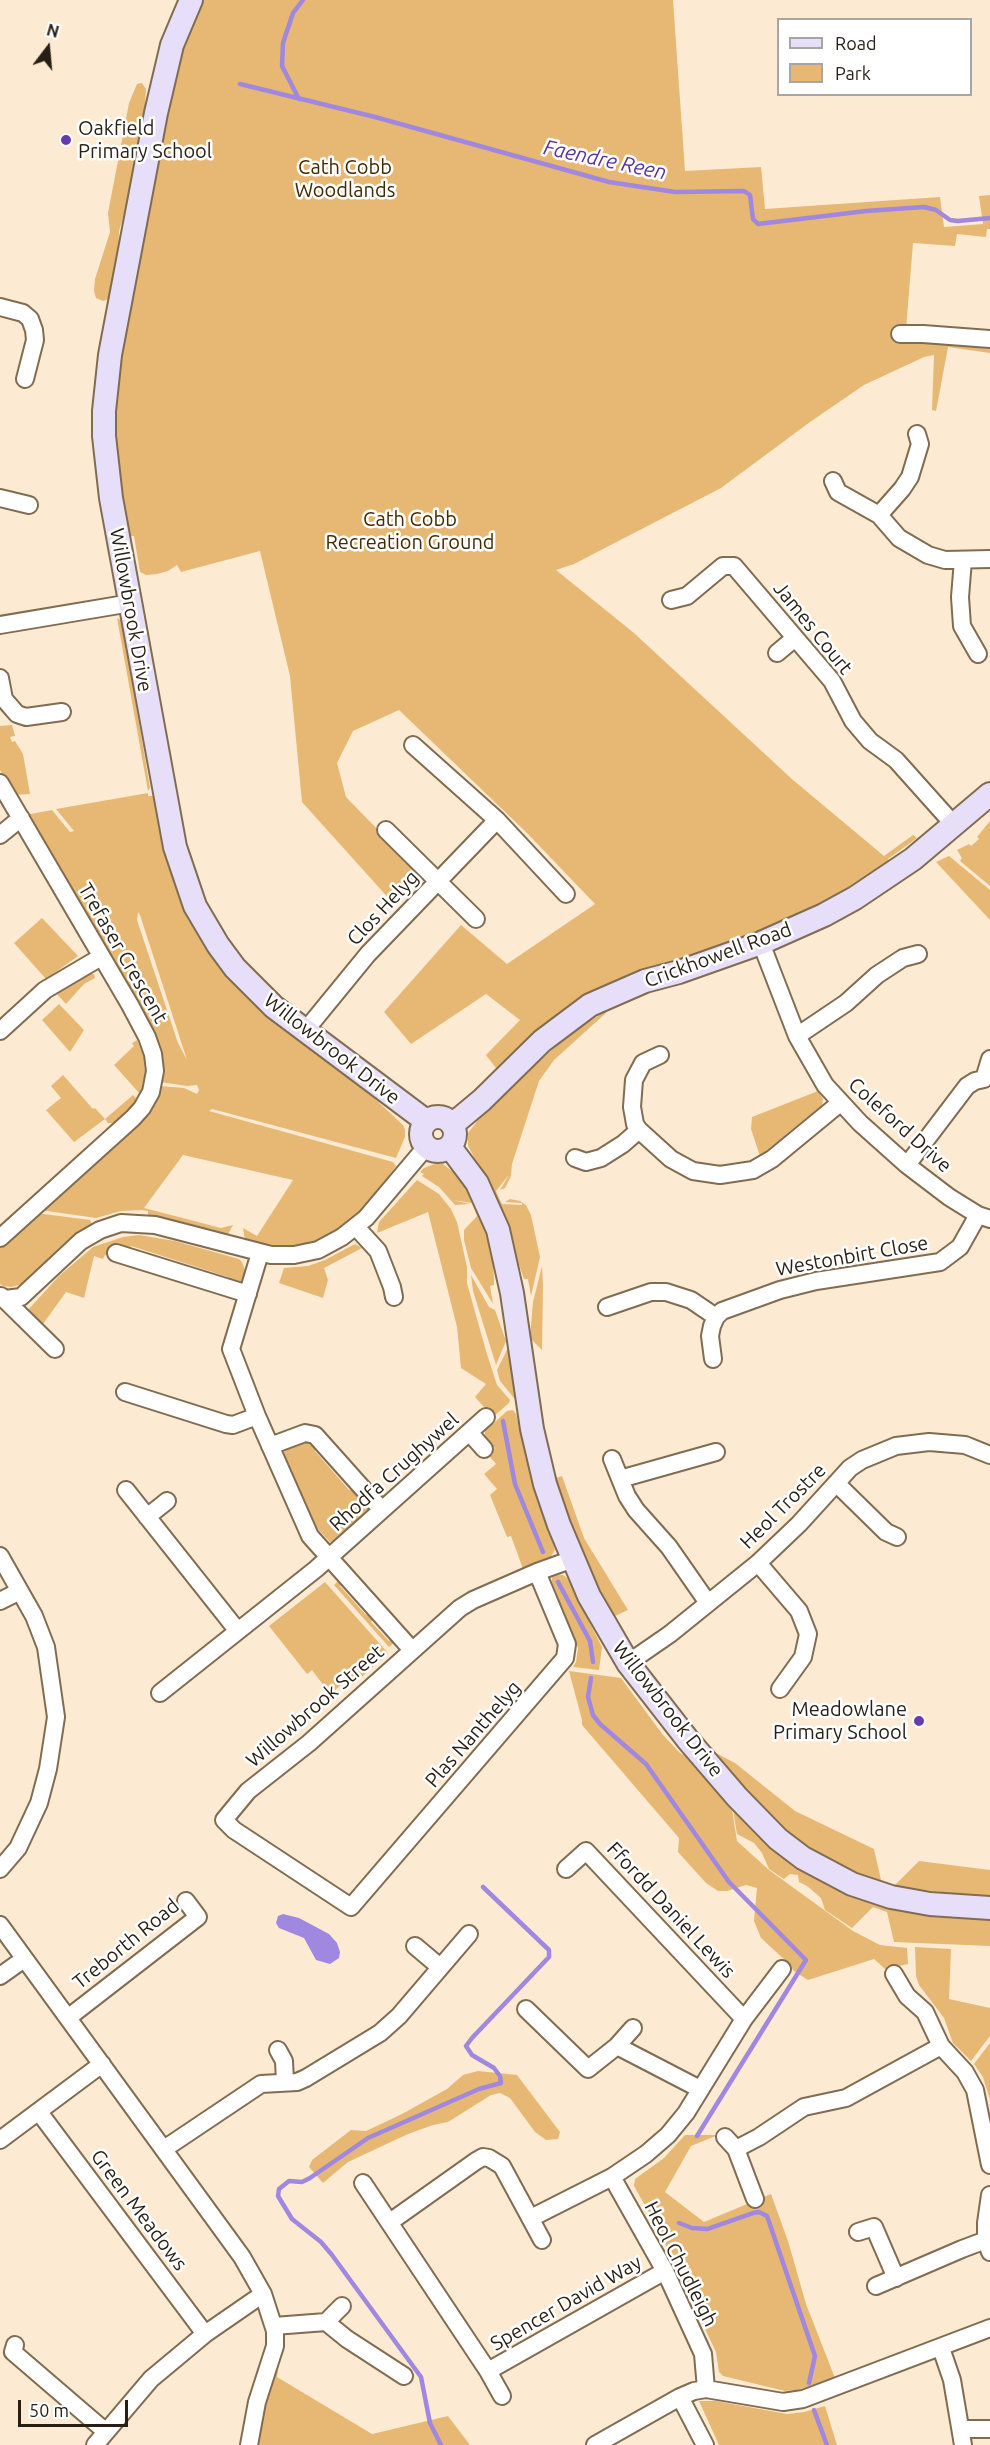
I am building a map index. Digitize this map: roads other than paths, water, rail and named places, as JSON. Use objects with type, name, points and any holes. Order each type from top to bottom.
[{"type":"street","name":"Willowbrook Drive","points":[[191,0],[177,29],[166,66],[112,344],[105,393],[104,428],[106,461],[173,839],[186,883],[204,924],[231,963],[274,1007],[426,1122]]},
{"type":"street","points":[[0,307],[23,313],[30,320],[34,330],[35,340],[26,379]]},
{"type":"street","points":[[900,334],[990,339]]},
{"type":"street","points":[[879,515],[910,477],[920,444],[917,434]]},
{"type":"street","points":[[833,481],[838,492],[879,515],[899,538],[914,548],[945,560],[990,559]]},
{"type":"street","points":[[0,498],[29,505]]},
{"type":"street","points":[[963,560],[960,597],[962,626],[978,654]]},
{"type":"street","name":"James Court","points":[[671,600],[687,596],[723,566],[734,566],[832,681],[853,721],[878,748],[896,760],[954,826]]},
{"type":"street","points":[[0,625],[131,603]]},
{"type":"street","points":[[777,653],[795,638]]},
{"type":"street","points":[[0,678],[4,699],[17,714],[26,717],[62,712]]},
{"type":"street","points":[[413,745],[497,820],[566,894]]},
{"type":"street","name":"Trefaser Crescent","points":[[0,783],[147,1037],[153,1054],[155,1071],[151,1092],[133,1118],[0,1238]]},
{"type":"street","name":"Crickhowell Road","points":[[451,1136],[482,1100],[542,1041],[590,1005],[645,981],[679,972],[761,943],[816,919],[855,898],[913,859],[990,794]]},
{"type":"street","points":[[0,835],[21,818]]},
{"type":"street","name":"Clos Helyg","points":[[306,1031],[368,954],[497,820]]},
{"type":"street","points":[[386,831],[476,919]]},
{"type":"street","name":"Coleford Drive","points":[[761,943],[797,1036],[825,1084],[840,1103],[907,1165],[949,1197],[984,1217]]},
{"type":"street","points":[[797,1036],[846,1004],[877,975],[903,958],[918,954]]},
{"type":"street","points":[[0,1031],[45,990],[101,957]]},
{"type":"street","points":[[660,1055],[643,1063],[634,1080],[632,1107],[639,1130],[671,1159],[693,1171],[720,1175],[753,1170],[772,1159],[840,1103]]},
{"type":"street","points":[[907,1165],[967,1086],[975,1081],[987,1080],[990,1059]]},
{"type":"street","points":[[431,1118],[443,1118],[451,1136],[446,1150],[435,1152],[422,1142],[421,1131],[426,1122],[431,1118]]},
{"type":"street","points":[[575,1158],[586,1162],[601,1158],[639,1130]]},
{"type":"street","name":"Willowbrook Drive","points":[[451,1136],[477,1183],[498,1230],[512,1293],[539,1463],[559,1525],[600,1615],[628,1663],[688,1740],[737,1797],[778,1839],[803,1858],[852,1884],[891,1897],[930,1904],[990,1908]]},
{"type":"street","points":[[2,1300],[21,1297],[81,1241],[100,1230],[121,1223],[155,1225],[260,1253],[280,1256],[306,1253],[330,1244],[356,1227],[426,1147]]},
{"type":"street","name":"Westonbirt Close","points":[[716,1317],[734,1305],[816,1281],[940,1262],[960,1247],[984,1217]]},
{"type":"street","points":[[356,1227],[378,1251],[394,1297]]},
{"type":"street","points":[[116,1253],[248,1294]]},
{"type":"street","name":"Rhodfa Crughywel","points":[[260,1253],[231,1349],[257,1416],[310,1536],[411,1650]]},
{"type":"street","points":[[607,1307],[645,1294],[666,1292],[691,1299],[716,1317],[710,1336],[713,1359]]},
{"type":"street","points":[[2,1300],[55,1349]]},
{"type":"street","points":[[125,1392],[225,1424],[233,1425],[257,1416]]},
{"type":"street","name":"Rhodfa Crughywel","points":[[160,1693],[329,1558],[486,1417]]},
{"type":"street","points":[[469,1432],[484,1449]]},
{"type":"street","points":[[270,1446],[305,1433],[315,1435],[382,1510]]},
{"type":"street","name":"Heol Trostre","points":[[628,1663],[758,1563],[793,1530],[850,1468],[875,1453],[913,1443],[947,1442],[965,1445],[990,1455]]},
{"type":"street","points":[[620,1479],[716,1452]]},
{"type":"street","points":[[612,1460],[636,1510],[669,1547],[708,1603]]},
{"type":"street","points":[[836,1483],[886,1533],[897,1537]]},
{"type":"street","points":[[126,1490],[237,1630]]},
{"type":"street","points":[[147,1517],[167,1501]]},
{"type":"street","points":[[0,1556],[34,1616],[46,1647],[56,1717],[53,1745],[39,1803],[18,1848],[0,1869]]},
{"type":"street","name":"Willowbrook Street","points":[[351,1907],[234,1830],[221,1825],[248,1791],[309,1743],[460,1608],[537,1572],[573,1559]]},
{"type":"street","points":[[758,1563],[799,1611],[808,1634],[803,1657],[780,1689]]},
{"type":"street","name":"Plas Nanthelyg","points":[[351,1907],[565,1658],[567,1644],[537,1572]]},
{"type":"street","points":[[0,1601],[20,1591]]},
{"type":"street","name":"Ffordd Daniel Lewis","points":[[566,1869],[586,1851],[744,2019]]},
{"type":"street","name":"Treborth Road","points":[[69,2017],[198,1917],[186,1901]]},
{"type":"street","points":[[0,1926],[69,2017],[242,2257],[263,2294],[274,2326],[275,2346],[257,2402],[249,2445]]},
{"type":"street","points":[[164,2149],[261,2084],[297,2082],[380,2033],[399,2016],[469,1934]]},
{"type":"street","points":[[415,1946],[440,1967]]},
{"type":"street","points":[[0,1976],[24,1959]]},
{"type":"street","points":[[531,2218],[612,2177],[646,2154],[668,2135],[686,2113],[744,2019],[782,1969]]},
{"type":"street","points":[[894,1974],[907,1996],[925,2012],[941,2046],[964,2072],[975,2090],[990,2165]]},
{"type":"street","points":[[526,2009],[588,2069],[617,2046],[633,2028]]},
{"type":"street","points":[[617,2046],[700,2089]]},
{"type":"street","points":[[755,2199],[730,2143],[759,2137],[804,2107],[846,2098],[941,2046]]},
{"type":"street","points":[[278,2050],[284,2061],[285,2082]]},
{"type":"street","points":[[0,2140],[102,2064]]},
{"type":"street","name":"Green Meadows","points":[[39,2112],[205,2334]]},
{"type":"street","points":[[390,2222],[483,2157],[496,2161],[502,2166],[542,2240]]},
{"type":"street","name":"Heol Chudleigh","points":[[612,2177],[665,2271],[703,2354],[706,2389]]},
{"type":"street","name":"Spencer David Way","points":[[363,2183],[488,2371],[502,2396]]},
{"type":"street","points":[[876,2286],[988,2246],[987,2205],[990,2195]]},
{"type":"street","points":[[858,2232],[874,2227],[896,2278]]},
{"type":"street","name":"Spencer David Way","points":[[488,2371],[665,2271]]},
{"type":"street","points":[[95,2445],[151,2379],[205,2334],[263,2294]]},
{"type":"street","points":[[274,2326],[326,2322],[342,2306]]},
{"type":"street","points":[[326,2322],[346,2339],[404,2376]]},
{"type":"street","points":[[595,2445],[680,2397],[706,2389],[783,2402],[803,2399],[831,2391],[990,2328]]},
{"type":"street","points":[[15,2345],[13,2352],[105,2431]]},
{"type":"street","points":[[941,2348],[952,2380],[962,2437],[990,2428]]},
{"type":"street","points":[[680,2397],[705,2445]]},
{"type":"waterway","name":"Faendre Reen","points":[[299,99],[282,66],[283,43],[293,13],[303,0]]},
{"type":"waterway","name":"Faendre Reen","points":[[240,84],[375,117],[609,182],[675,192],[744,191],[750,195],[753,219],[758,224],[866,211],[924,207],[936,210],[950,220],[990,218]]},
{"type":"waterway","points":[[503,1421],[515,1484],[543,1552]]},
{"type":"waterway","points":[[558,1582],[590,1641],[593,1662]]},
{"type":"waterway","points":[[591,1678],[588,1697],[593,1715],[600,1724],[646,1764],[729,1882],[806,1960],[697,2136]]},
{"type":"waterway","points":[[441,2445],[430,2423],[421,2377],[332,2255],[321,2242],[292,2219],[278,2196],[279,2189],[289,2181],[302,2182],[310,2178],[368,2138],[479,2089],[501,2083],[500,2076],[494,2068],[472,2055],[466,2046],[549,1957],[549,1950],[483,1887]]},
{"type":"waterway","points":[[679,2223],[692,2228],[707,2229],[753,2213],[759,2212],[767,2216],[815,2356],[809,2383]]},
{"type":"waterway","points":[[814,2410],[827,2445]]},
{"type":"place","name":"Oakfield Primary School","points":[[66,140]]},
{"type":"place","name":"Meadowlane Primary School","points":[[919,1721]]},
{"type":"park label","name":"Cath Cobb Woodlands","points":[[345,178]]},
{"type":"park label","name":"Cath Cobb Recreation Ground","points":[[410,530]]}]
